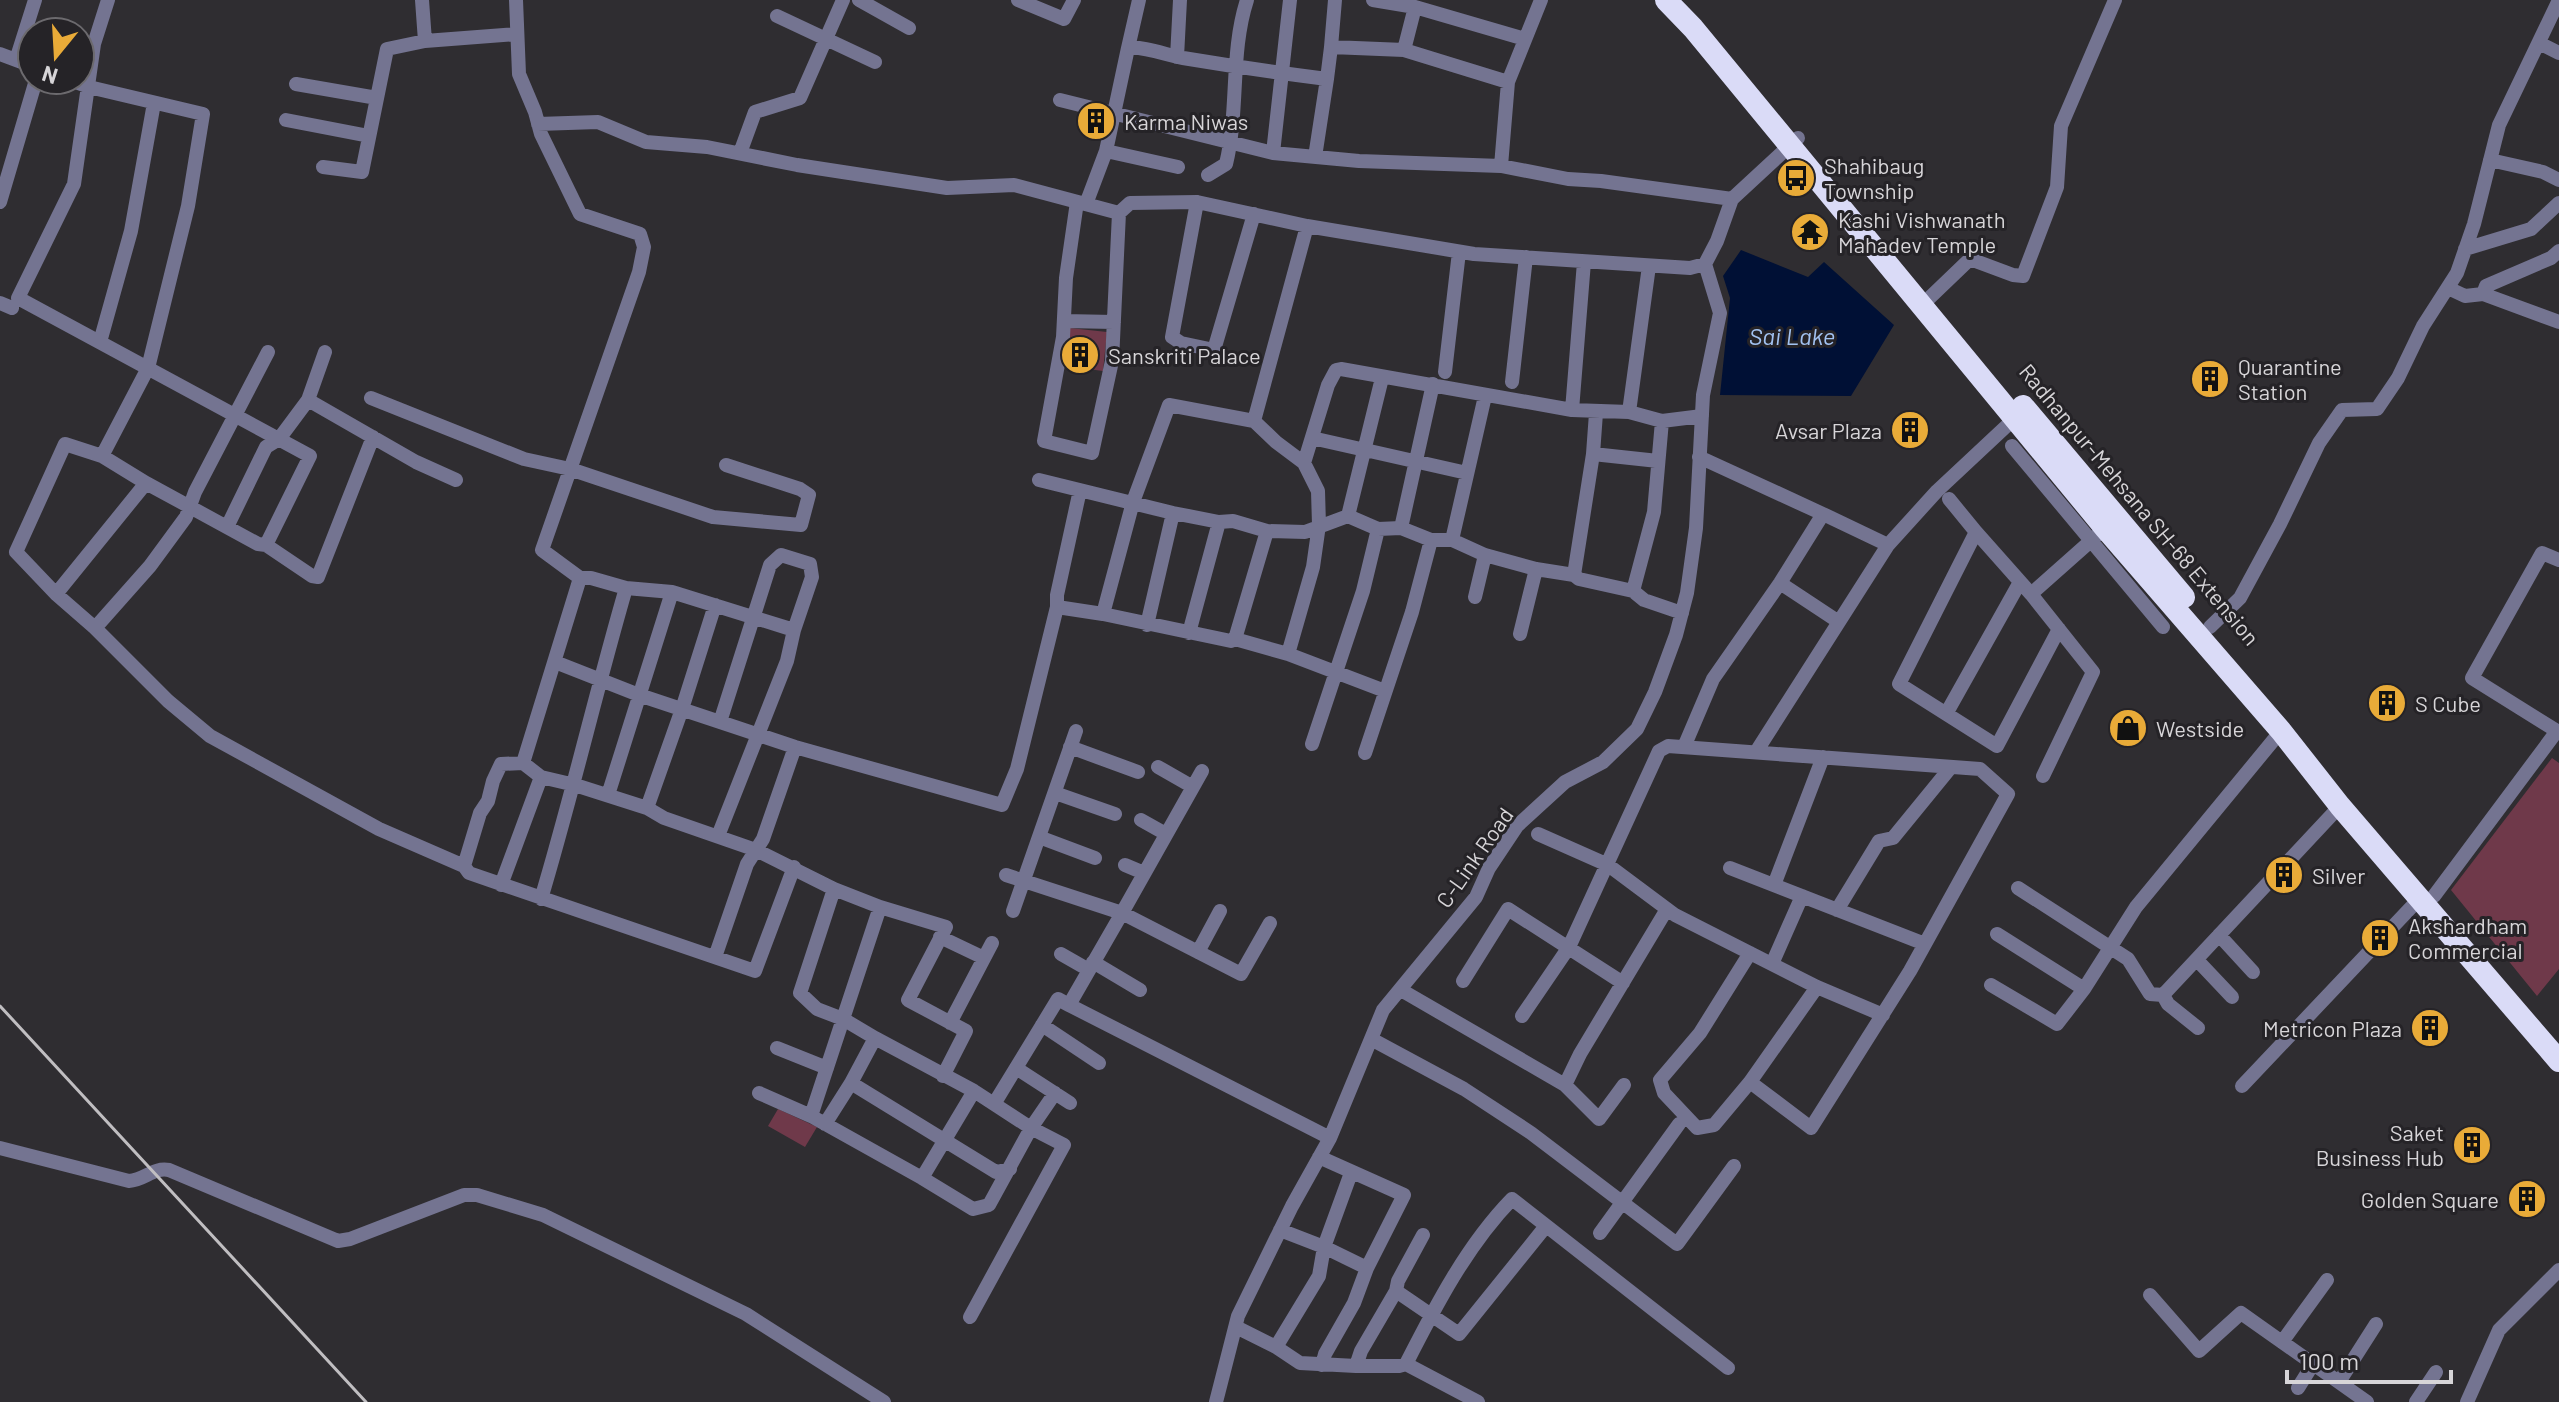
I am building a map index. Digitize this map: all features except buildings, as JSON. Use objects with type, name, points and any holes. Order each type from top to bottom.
[{"type":"highway","points":[[1666,0],[1794,142]]},
{"type":"highway","name":"Radhanpur-Mehsana SH-68 Extension","points":[[1684,0],[2105,529],[2210,627],[2426,897],[2559,1040]]},
{"type":"highway","points":[[1926,302],[2014,419],[2105,529],[2281,731],[2340,806],[2426,897],[2559,1061]]},
{"type":"street","points":[[96,38],[108,0]]},
{"type":"street","points":[[422,0],[425,41]]},
{"type":"street","points":[[516,0],[519,74],[538,124],[580,214],[640,234],[644,247],[639,272],[542,550],[580,578],[626,588],[672,592],[794,630]]},
{"type":"street","points":[[740,153],[755,112],[800,98],[843,0]]},
{"type":"street","points":[[859,0],[909,28]]},
{"type":"street","points":[[1018,0],[1064,19],[1074,0]]},
{"type":"street","points":[[1139,0],[1106,151],[1082,203],[1066,278],[1064,321],[1044,441],[1092,453],[1112,361],[1119,213],[1130,203],[1197,202],[1307,226],[1459,252],[1690,268],[1705,264],[1732,199],[1794,142]]},
{"type":"street","points":[[1177,57],[1180,0]]},
{"type":"street","points":[[1208,175],[1226,164],[1231,143],[1242,13],[1247,0]]},
{"type":"street","points":[[1273,153],[1290,0]]},
{"type":"street","points":[[1315,157],[1335,0]]},
{"type":"street","points":[[1501,166],[1508,82],[1541,0]]},
{"type":"street","points":[[1926,302],[1970,259],[2023,276],[2057,187],[2061,126],[2115,0]]},
{"type":"street","points":[[2210,627],[2240,598],[2319,443],[2342,410],[2377,409],[2398,378],[2423,326],[2457,273],[2499,125],[2559,0]]},
{"type":"street","points":[[1384,1],[1525,39]]},
{"type":"street","points":[[1404,50],[1415,7]]},
{"type":"street","points":[[777,16],[875,62]]},
{"type":"street","points":[[323,167],[362,172],[387,49],[425,41],[517,34]]},
{"type":"street","points":[[2539,43],[2559,53]]},
{"type":"street","points":[[1331,47],[1404,50],[1508,82]]},
{"type":"street","points":[[1128,48],[1327,79]]},
{"type":"street","points":[[0,54],[16,60]]},
{"type":"street","points":[[296,84],[377,98]]},
{"type":"street","points":[[96,89],[203,114],[188,206],[148,368],[102,456]]},
{"type":"street","points":[[0,202],[31,96]]},
{"type":"street","points":[[88,96],[74,184],[18,298],[310,456],[266,545]]},
{"type":"street","points":[[1060,100],[1273,153],[1501,166],[1568,179],[1732,199]]},
{"type":"street","points":[[100,342],[131,231],[154,103]]},
{"type":"street","points":[[286,120],[369,136]]},
{"type":"street","points":[[538,124],[598,122],[646,142],[707,147],[797,165],[947,188],[1014,185],[1119,213]]},
{"type":"street","points":[[1106,151],[1178,167]]},
{"type":"street","points":[[2490,160],[2543,172],[2559,180]]},
{"type":"street","points":[[1197,202],[1172,337],[1181,343],[1214,350],[1254,214]]},
{"type":"street","points":[[2465,249],[2531,229],[2559,203]]},
{"type":"street","points":[[1254,421],[1307,226]]},
{"type":"street","points":[[2483,294],[2486,286],[2551,258],[2559,251]]},
{"type":"street","points":[[1445,372],[1459,252]]},
{"type":"street","points":[[1512,382],[1526,257]]},
{"type":"street","points":[[1572,410],[1584,262]]},
{"type":"street","name":"C-Link Road","points":[[1216,1402],[1238,1316],[1330,1138],[1383,1010],[1476,897],[1489,868],[1517,826],[1565,782],[1603,762],[1637,729],[1655,692],[1682,613],[1696,528],[1703,395],[1720,313],[1705,264]]},
{"type":"street","points":[[1629,412],[1649,266]]},
{"type":"street","points":[[2448,288],[2465,296],[2483,294],[2559,322]]},
{"type":"street","points":[[1064,321],[1114,322]]},
{"type":"street","points":[[95,628],[150,566],[186,517],[195,492],[268,352]]},
{"type":"street","points":[[227,527],[266,447],[279,439],[308,400],[325,352]]},
{"type":"street","points":[[1304,463],[1328,385],[1336,370],[1350,369],[1382,378],[1433,384],[1572,410],[1629,412],[1662,421],[1702,416]]},
{"type":"street","points":[[1348,516],[1382,378]]},
{"type":"street","points":[[1401,528],[1433,384]]},
{"type":"street","points":[[1452,540],[1485,396]]},
{"type":"street","points":[[371,398],[524,459],[570,469],[713,517],[801,525],[809,495],[800,489],[726,465]]},
{"type":"street","points":[[308,400],[416,462],[456,480]]},
{"type":"street","points":[[1103,614],[1133,502],[1169,405],[1254,421],[1304,463],[1318,491],[1319,525],[1313,567],[1288,654]]},
{"type":"street","points":[[1574,575],[1593,454],[1596,413]]},
{"type":"street","points":[[1756,752],[1888,545],[1937,491],[2014,419]]},
{"type":"street","points":[[1633,591],[1654,512],[1662,421]]},
{"type":"street","points":[[373,437],[318,577],[266,545],[258,544],[102,456],[65,444],[16,552],[168,701],[210,736],[379,829],[464,866],[469,873],[755,971],[794,867]]},
{"type":"street","points":[[1312,438],[1467,473]]},
{"type":"street","points":[[2012,446],[2105,529],[2163,627]]},
{"type":"street","points":[[1593,454],[1658,461]]},
{"type":"street","points":[[1699,457],[1888,545]]},
{"type":"street","points":[[1039,480],[1173,513],[1219,522],[1233,521],[1267,531],[1305,532],[1348,516],[1378,529],[1401,528],[1431,540],[1452,540],[1485,555],[1633,591],[1644,600],[1682,613]]},
{"type":"street","points":[[56,594],[146,483]]},
{"type":"street","points":[[555,662],[639,695],[795,747],[1002,805],[1017,769],[1057,607],[1080,490]]},
{"type":"street","points":[[1949,499],[2093,672],[2043,776]]},
{"type":"street","points":[[1147,625],[1173,513]]},
{"type":"street","points":[[1684,747],[1713,679],[1780,583],[1823,514]]},
{"type":"street","points":[[1189,633],[1219,522]]},
{"type":"street","points":[[1312,744],[1363,591],[1378,529]]},
{"type":"street","points":[[2031,594],[2105,529]]},
{"type":"street","points":[[1235,639],[1267,531]]},
{"type":"street","points":[[1976,532],[1899,684],[1997,746],[2059,629]]},
{"type":"street","points":[[1365,753],[1412,612],[1431,540]]},
{"type":"street","points":[[2242,1086],[2426,897],[2558,729],[2472,678],[2542,553],[2559,560]]},
{"type":"street","points":[[718,836],[787,661],[812,577],[810,564],[802,559],[781,555],[770,565],[720,722]]},
{"type":"street","points":[[1475,597],[1485,555]]},
{"type":"street","points":[[1520,634],[1536,569]]},
{"type":"street","points":[[523,763],[580,578]]},
{"type":"street","points":[[1946,714],[2020,582]]},
{"type":"street","points":[[1780,583],[1839,622]]},
{"type":"street","points":[[541,899],[575,785],[626,588]]},
{"type":"street","points":[[608,795],[672,592]]},
{"type":"street","points":[[647,808],[715,605]]},
{"type":"street","points":[[1057,607],[1231,641],[1235,639],[1288,654],[1385,691]]},
{"type":"street","points":[[1013,911],[1076,731]]},
{"type":"street","points":[[1991,985],[2057,1024],[2084,989],[2136,907],[2281,731]]},
{"type":"street","points":[[1522,1016],[1569,947],[1659,751],[1668,746],[1980,769],[2008,794],[1925,944],[1811,1128],[1750,1082]]},
{"type":"street","points":[[715,957],[747,864],[756,850],[795,747]]},
{"type":"street","points":[[1070,747],[1138,772]]},
{"type":"street","points":[[1774,885],[1823,757]]},
{"type":"street","points":[[464,866],[480,813],[488,801],[501,764],[523,763],[541,777],[647,808],[664,818],[756,850],[834,889],[946,927],[908,1000],[966,1031],[943,1076]]},
{"type":"street","points":[[1158,767],[1193,787]]},
{"type":"street","points":[[1837,910],[1879,841],[1893,838],[1951,767]]},
{"type":"street","points":[[1069,1005],[1202,771]]},
{"type":"street","points":[[501,885],[541,777]]},
{"type":"street","points":[[1055,793],[1115,814]]},
{"type":"street","points":[[2163,995],[2340,806]]},
{"type":"street","points":[[1141,820],[1166,834]]},
{"type":"street","points":[[1538,834],[1608,865],[1667,909],[1750,953],[1817,987],[1883,1015]]},
{"type":"street","points":[[1039,837],[1095,858]]},
{"type":"street","points":[[1125,865],[1144,873]]},
{"type":"street","points":[[1730,868],[1925,944]]},
{"type":"street","points":[[1006,875],[1122,913],[1241,974],[1270,923]]},
{"type":"street","points":[[2018,888],[2128,959],[2150,994],[2163,995]]},
{"type":"street","points":[[834,889],[800,993],[817,1009],[843,1019],[974,1091],[1031,1128],[1064,1145],[970,1317]]},
{"type":"street","points":[[1772,964],[1802,896]]},
{"type":"street","points":[[811,1116],[880,907]]},
{"type":"street","points":[[1463,981],[1508,909],[1623,983]]},
{"type":"street","points":[[1565,1085],[1580,1054],[1667,909]]},
{"type":"street","points":[[1198,952],[1220,911]]},
{"type":"street","points":[[1997,934],[2084,989]]},
{"type":"street","points":[[2219,935],[2253,972]]},
{"type":"street","points":[[940,937],[984,958]]},
{"type":"street","points":[[950,1023],[992,943]]},
{"type":"street","points":[[1750,953],[1700,1033],[1660,1080],[1664,1093],[1697,1128],[1714,1125],[1750,1082],[1817,987]]},
{"type":"street","points":[[1061,954],[1140,990]]},
{"type":"street","points":[[2197,960],[2232,997]]},
{"type":"street","points":[[1401,990],[1565,1085],[1599,1119],[1624,1085]]},
{"type":"street","points":[[2163,995],[2168,1004],[2198,1028]]},
{"type":"street","points":[[994,1104],[1058,999],[1330,1138]]},
{"type":"street","points":[[1042,1025],[1099,1063]]},
{"type":"street","points":[[825,1124],[875,1038]]},
{"type":"street","points":[[1373,1040],[1464,1089],[1531,1133],[1677,1244],[1734,1166]]},
{"type":"street","points":[[777,1048],[827,1068]]},
{"type":"street","points":[[1016,1068],[1070,1103]]},
{"type":"street","points":[[851,1083],[996,1172],[1010,1169]]},
{"type":"street","points":[[922,1178],[974,1091]]},
{"type":"street","points":[[759,1093],[811,1116],[973,1209],[989,1205],[1031,1128],[1055,1093]]},
{"type":"street","points":[[1600,1233],[1679,1124]]},
{"type":"street","points":[[0,1148],[129,1181],[141,1179],[152,1171],[169,1170],[338,1241],[464,1195],[477,1195],[543,1215],[746,1314],[884,1402]]},
{"type":"street","points":[[1319,1157],[1404,1195],[1322,1365]]},
{"type":"street","points":[[1276,1347],[1319,1276],[1324,1247],[1351,1173]]},
{"type":"street","points":[[1406,1364],[1431,1314],[1492,1219],[1512,1199],[1728,1368]]},
{"type":"street","points":[[1396,1291],[1459,1334],[1546,1226]]},
{"type":"street","points":[[1280,1230],[1367,1268]]},
{"type":"street","points":[[1356,1366],[1423,1235]]},
{"type":"street","points":[[2467,1402],[2499,1330],[2559,1270]]},
{"type":"street","points":[[2282,1342],[2327,1280]]},
{"type":"street","points":[[2150,1295],[2199,1351],[2241,1313],[2367,1402]]},
{"type":"street","points":[[2339,1382],[2376,1324]]},
{"type":"street","points":[[1236,1327],[1300,1363],[1356,1366],[1406,1364],[1478,1402]]},
{"type":"street","points":[[2298,1388],[2313,1364]]},
{"type":"street","points":[[2416,1402],[2436,1372]]},
{"type":"shaded area","points":[[1070,328],[1107,332],[1103,371],[1065,366]]},
{"type":"shaded area","points":[[2552,758],[2559,763],[2559,969],[2537,996],[2451,890]]},
{"type":"shaded area","points":[[778,1109],[817,1127],[805,1147],[768,1126]]},
{"type":"water","name":"Sai Lake","points":[[1741,250],[1808,277],[1824,262],[1894,325],[1851,396],[1720,395],[1730,298],[1723,276]]},
{"type":"railway","points":[[0,1006],[366,1402]]},
{"type":"place","name":"Karma Niwas","points":[[1096,121]]},
{"type":"place","name":"Shahibaug Township","points":[[1796,178]]},
{"type":"place","name":"Kashi Vishwanath Mahadev Temple","points":[[1810,232]]},
{"type":"place","name":"Sanskriti Palace","points":[[1080,355]]},
{"type":"place","name":"Quarantine Station","points":[[2210,379]]},
{"type":"place","name":"Avsar Plaza","points":[[1910,430]]},
{"type":"place","name":"S Cube","points":[[2387,703]]},
{"type":"place","name":"Westside","points":[[2128,728]]},
{"type":"place","name":"Silver","points":[[2284,875]]},
{"type":"place","name":"Akshardham Commercial","points":[[2380,938]]},
{"type":"place","name":"Metricon Plaza","points":[[2430,1028]]},
{"type":"place","name":"Saket Business Hub","points":[[2472,1145]]},
{"type":"place","name":"Golden Square","points":[[2527,1199]]}]
